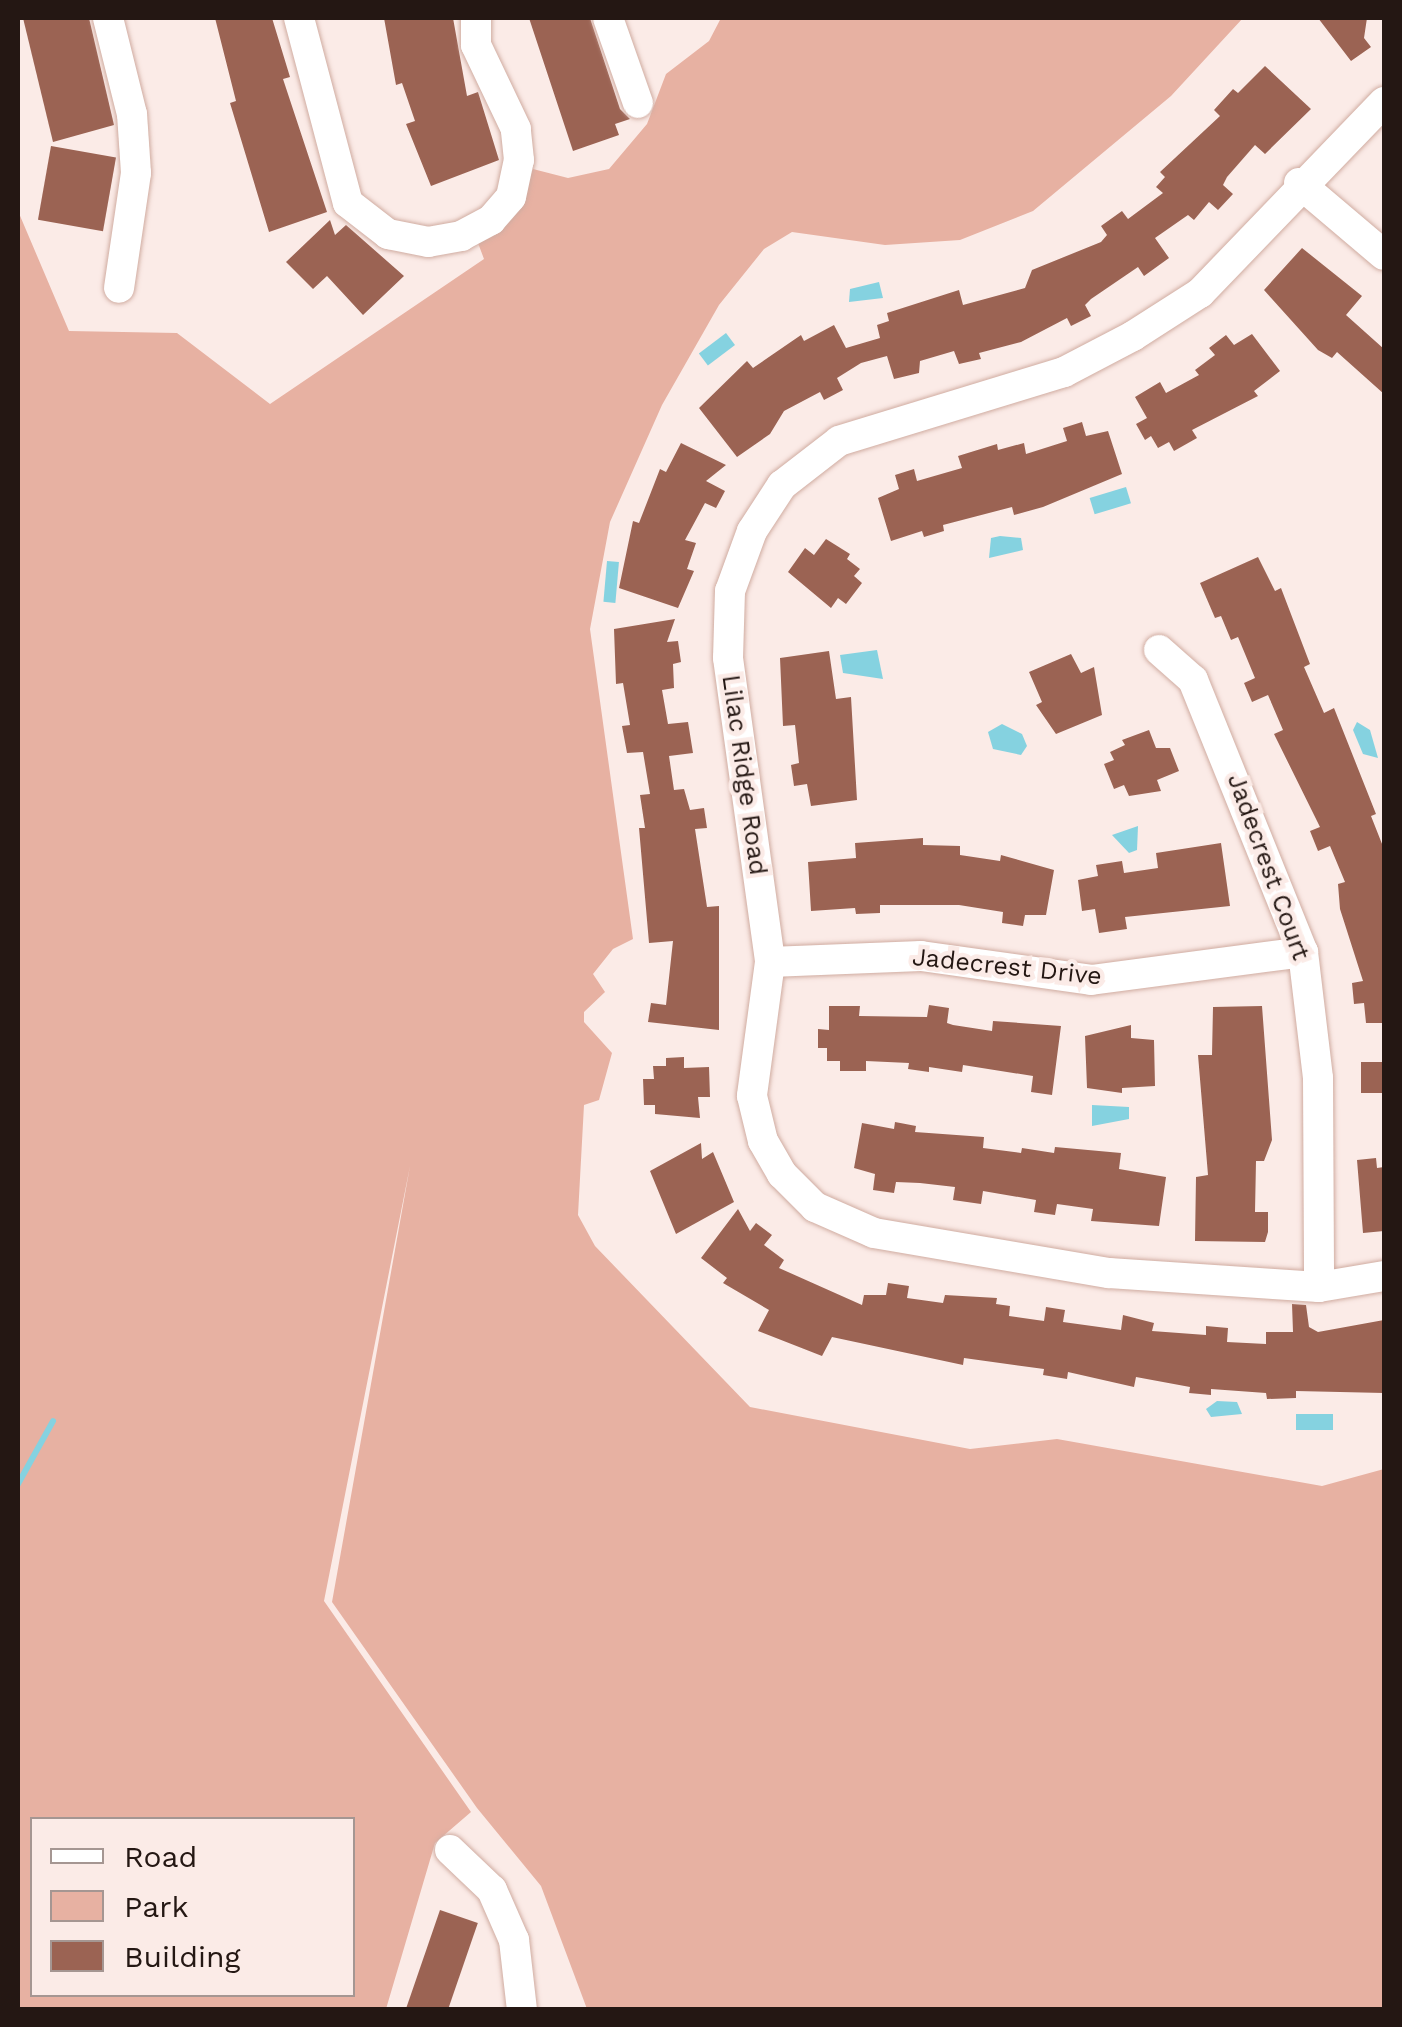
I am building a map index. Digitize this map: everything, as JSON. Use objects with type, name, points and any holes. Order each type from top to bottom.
[{"type":"street","points":[[108,18],[132,114],[136,172],[120,288]]},
{"type":"street","points":[[300,18],[348,203],[388,234],[428,242],[461,236],[491,220],[510,197],[519,160],[516,129],[476,45],[476,18]]},
{"type":"street","points":[[608,18],[638,103]]},
{"type":"street","name":"Lilac Ridge Road","points":[[1384,102],[1299,184],[1200,294],[1133,336],[1064,372],[839,441],[782,485],[752,531],[730,591],[728,658],[770,962],[752,1096],[764,1140],[782,1174],[815,1206],[874,1232],[1108,1272],[1319,1287],[1384,1276]]},
{"type":"street","points":[[1299,184],[1384,256]]},
{"type":"street","name":"Jadecrest Court","points":[[1159,650],[1193,680],[1304,952],[1318,1078],[1319,1287]]},
{"type":"street","name":"Jadecrest Drive","points":[[770,962],[921,956],[1091,980],[1304,952]]},
{"type":"street","points":[[450,1850],[492,1890],[514,1940],[522,2010]]},
{"type":"green space","points":[[721,18],[1243,18],[1171,96],[1033,211],[960,240],[885,245],[792,232],[764,249],[719,305],[662,405],[610,522],[590,629],[633,939],[613,949],[593,974],[605,992],[584,1012],[584,1022],[612,1053],[599,1100],[584,1105],[578,1215],[595,1246],[750,1407],[970,1449],[1057,1439],[1322,1486],[1384,1469],[1384,2009],[587,2009],[541,1886],[477,1808],[332,1602],[410,1166],[324,1601],[471,1812],[435,1843],[386,2009],[18,2009],[18,211],[69,331],[177,333],[270,404],[484,259],[478,243],[509,222],[533,169],[568,178],[609,169],[647,124],[666,74],[709,41]]},
{"type":"water","points":[[879,282],[883,298],[849,302],[850,289]]},
{"type":"water","points":[[726,333],[735,345],[708,365],[699,353]]},
{"type":"water","points":[[1126,487],[1131,503],[1095,514],[1090,498]]},
{"type":"water","points":[[991,538],[1021,538],[1023,550],[989,558]]},
{"type":"water","points":[[607,561],[619,562],[615,603],[603,602]]},
{"type":"water","points":[[877,650],[883,679],[843,673],[840,655]]},
{"type":"water","points":[[1357,722],[1370,730],[1378,758],[1363,754],[1353,730]]},
{"type":"water","points":[[1002,724],[1022,734],[1027,746],[1021,755],[993,749],[988,732]]},
{"type":"water","points":[[1138,826],[1137,850],[1129,853],[1112,835]]},
{"type":"water","points":[[1092,1105],[1129,1107],[1129,1119],[1092,1126]]},
{"type":"water","points":[[1217,1401],[1237,1402],[1242,1414],[1211,1417],[1206,1409]]},
{"type":"water","points":[[1296,1414],[1333,1414],[1333,1430],[1296,1430]]},
{"type":"building","points":[[23,18],[89,18],[114,125],[53,142]]},
{"type":"building","points":[[215,18],[272,18],[290,77],[283,79],[327,212],[269,232],[230,103],[236,101]]},
{"type":"building","points":[[384,18],[453,18],[467,96],[478,92],[499,160],[431,186],[406,124],[415,121],[402,83],[396,85]]},
{"type":"building","points":[[529,18],[590,18],[620,109],[630,119],[615,124],[619,135],[573,151]]},
{"type":"building","points":[[1318,18],[1367,18],[1364,38],[1371,47],[1351,61]]},
{"type":"building","points":[[1265,66],[1311,109],[1265,154],[1255,145],[1227,177],[1223,185],[1233,194],[1218,210],[1209,202],[1194,220],[1188,215],[1155,238],[1169,258],[1144,276],[1138,267],[1091,299],[1085,305],[1091,316],[1071,326],[1067,318],[1021,342],[979,353],[981,359],[959,364],[954,351],[920,361],[919,373],[894,379],[887,356],[861,363],[837,378],[843,390],[824,400],[820,392],[784,411],[770,434],[737,457],[699,408],[747,361],[753,368],[801,335],[804,341],[834,325],[846,348],[880,338],[877,325],[889,321],[887,313],[959,290],[963,305],[1025,288],[1032,270],[1101,242],[1107,235],[1101,226],[1122,211],[1128,219],[1163,193],[1156,187],[1165,177],[1160,172],[1220,116],[1214,110],[1233,89],[1238,93]]},
{"type":"building","points":[[51,146],[116,157],[103,231],[38,220]]},
{"type":"building","points":[[330,220],[335,235],[346,225],[404,276],[363,315],[327,276],[313,289],[286,262]]},
{"type":"building","points":[[1302,248],[1362,296],[1346,315],[1384,349],[1384,394],[1337,352],[1332,358],[1318,350],[1264,290]]},
{"type":"building","points":[[1252,334],[1280,371],[1254,391],[1258,396],[1192,430],[1197,438],[1174,451],[1169,442],[1158,448],[1151,436],[1145,440],[1136,424],[1147,418],[1135,397],[1160,382],[1166,393],[1199,375],[1195,370],[1215,355],[1209,348],[1226,335],[1234,345]]},
{"type":"building","points":[[1082,422],[1086,436],[1108,431],[1122,474],[1043,507],[1014,515],[1012,507],[943,525],[944,531],[924,537],[922,531],[891,541],[878,498],[899,489],[895,475],[914,469],[917,481],[962,468],[958,456],[997,444],[998,450],[1024,443],[1026,454],[1067,441],[1063,428]]},
{"type":"building","points":[[681,443],[726,465],[706,481],[725,491],[716,508],[705,503],[685,540],[696,543],[687,569],[694,571],[678,608],[619,588],[633,521],[639,523],[660,469],[666,472]]},
{"type":"building","points":[[826,539],[850,554],[847,559],[860,569],[854,576],[862,583],[846,604],[838,598],[831,608],[788,572],[805,548],[814,555]]},
{"type":"building","points":[[1258,557],[1275,591],[1281,588],[1310,664],[1304,667],[1324,713],[1334,708],[1376,814],[1371,816],[1384,849],[1384,1023],[1366,1023],[1364,1003],[1354,1004],[1352,983],[1363,981],[1340,909],[1338,884],[1345,882],[1330,846],[1318,851],[1310,831],[1320,827],[1274,734],[1283,730],[1268,695],[1252,702],[1244,683],[1255,678],[1238,637],[1231,640],[1221,616],[1215,618],[1200,583]]},
{"type":"building","points":[[675,619],[667,642],[678,641],[681,662],[673,664],[674,688],[662,690],[668,724],[688,722],[693,753],[669,756],[674,790],[684,789],[690,810],[704,808],[707,828],[695,829],[707,907],[719,906],[719,1030],[648,1022],[651,1003],[666,1005],[673,941],[649,943],[639,828],[645,828],[640,795],[650,794],[643,752],[627,753],[622,726],[630,725],[623,683],[616,684],[614,629]]},
{"type":"building","points":[[829,651],[836,699],[851,697],[857,800],[811,806],[807,784],[794,786],[791,765],[799,763],[795,725],[783,726],[780,658]]},
{"type":"building","points":[[1071,654],[1081,673],[1094,667],[1102,715],[1056,734],[1036,705],[1042,702],[1029,672]]},
{"type":"building","points":[[1149,730],[1156,748],[1170,748],[1179,771],[1157,780],[1161,791],[1129,796],[1124,785],[1114,789],[1104,764],[1114,760],[1110,752],[1125,745],[1122,740]]},
{"type":"building","points":[[923,838],[923,845],[960,846],[960,855],[1000,861],[1001,855],[1054,870],[1046,915],[1025,915],[1023,926],[1002,923],[1003,912],[959,905],[880,905],[880,913],[856,914],[855,908],[811,911],[808,862],[856,858],[855,843]]},
{"type":"building","points":[[1221,843],[1230,906],[1125,917],[1127,929],[1099,933],[1095,909],[1082,911],[1078,880],[1098,876],[1096,865],[1122,861],[1124,873],[1158,868],[1156,853]]},
{"type":"building","points":[[929,1005],[949,1008],[947,1023],[953,1025],[992,1031],[993,1021],[1061,1026],[1052,1095],[1031,1092],[1033,1076],[963,1065],[962,1072],[929,1067],[929,1072],[908,1069],[909,1063],[866,1061],[866,1071],[840,1071],[840,1061],[827,1061],[827,1048],[818,1048],[818,1029],[829,1030],[829,1006],[860,1006],[859,1016],[927,1017]]},
{"type":"building","points":[[1262,1006],[1272,1140],[1264,1161],[1256,1161],[1255,1212],[1268,1212],[1268,1232],[1265,1242],[1195,1241],[1196,1177],[1208,1175],[1198,1055],[1212,1055],[1213,1007]]},
{"type":"building","points":[[1131,1025],[1131,1038],[1154,1040],[1155,1086],[1122,1088],[1122,1093],[1087,1088],[1085,1036]]},
{"type":"building","points":[[684,1057],[684,1068],[709,1067],[710,1097],[698,1097],[700,1118],[655,1114],[655,1105],[644,1105],[643,1079],[654,1079],[653,1066],[666,1066],[666,1058]]},
{"type":"building","points":[[1361,1062],[1384,1062],[1384,1093],[1361,1093]]},
{"type":"building","points":[[895,1122],[916,1126],[915,1132],[984,1137],[983,1148],[1021,1153],[1022,1148],[1054,1153],[1055,1147],[1121,1153],[1119,1169],[1166,1177],[1159,1226],[1091,1221],[1093,1209],[1057,1204],[1055,1215],[1034,1212],[1036,1200],[983,1191],[981,1204],[953,1200],[955,1187],[896,1182],[894,1193],[873,1190],[875,1174],[854,1168],[862,1123],[894,1129]]},
{"type":"building","points":[[701,1143],[702,1159],[713,1152],[734,1202],[676,1234],[650,1171]]},
{"type":"building","points":[[1376,1158],[1377,1168],[1384,1167],[1384,1231],[1363,1233],[1357,1160]]},
{"type":"building","points":[[738,1209],[750,1231],[756,1223],[772,1235],[764,1245],[784,1260],[779,1268],[862,1305],[864,1295],[886,1295],[888,1283],[909,1286],[907,1298],[943,1303],[945,1295],[997,1298],[996,1304],[1010,1306],[1009,1316],[1044,1321],[1046,1307],[1065,1310],[1063,1322],[1121,1330],[1123,1315],[1154,1323],[1152,1331],[1206,1335],[1206,1326],[1228,1328],[1227,1342],[1266,1344],[1266,1332],[1293,1332],[1292,1304],[1306,1305],[1309,1327],[1318,1332],[1384,1320],[1384,1393],[1296,1391],[1296,1398],[1267,1399],[1266,1393],[1211,1389],[1211,1395],[1189,1393],[1190,1387],[1136,1377],[1134,1387],[1068,1372],[1067,1379],[1043,1375],[1044,1369],[964,1358],[963,1365],[832,1337],[822,1356],[758,1331],[769,1310],[723,1283],[727,1278],[701,1258]]},
{"type":"building","points":[[440,1910],[478,1923],[448,2010],[406,2009]]},
{"type":"waterway","points":[[18,1484],[53,1421]]}]
